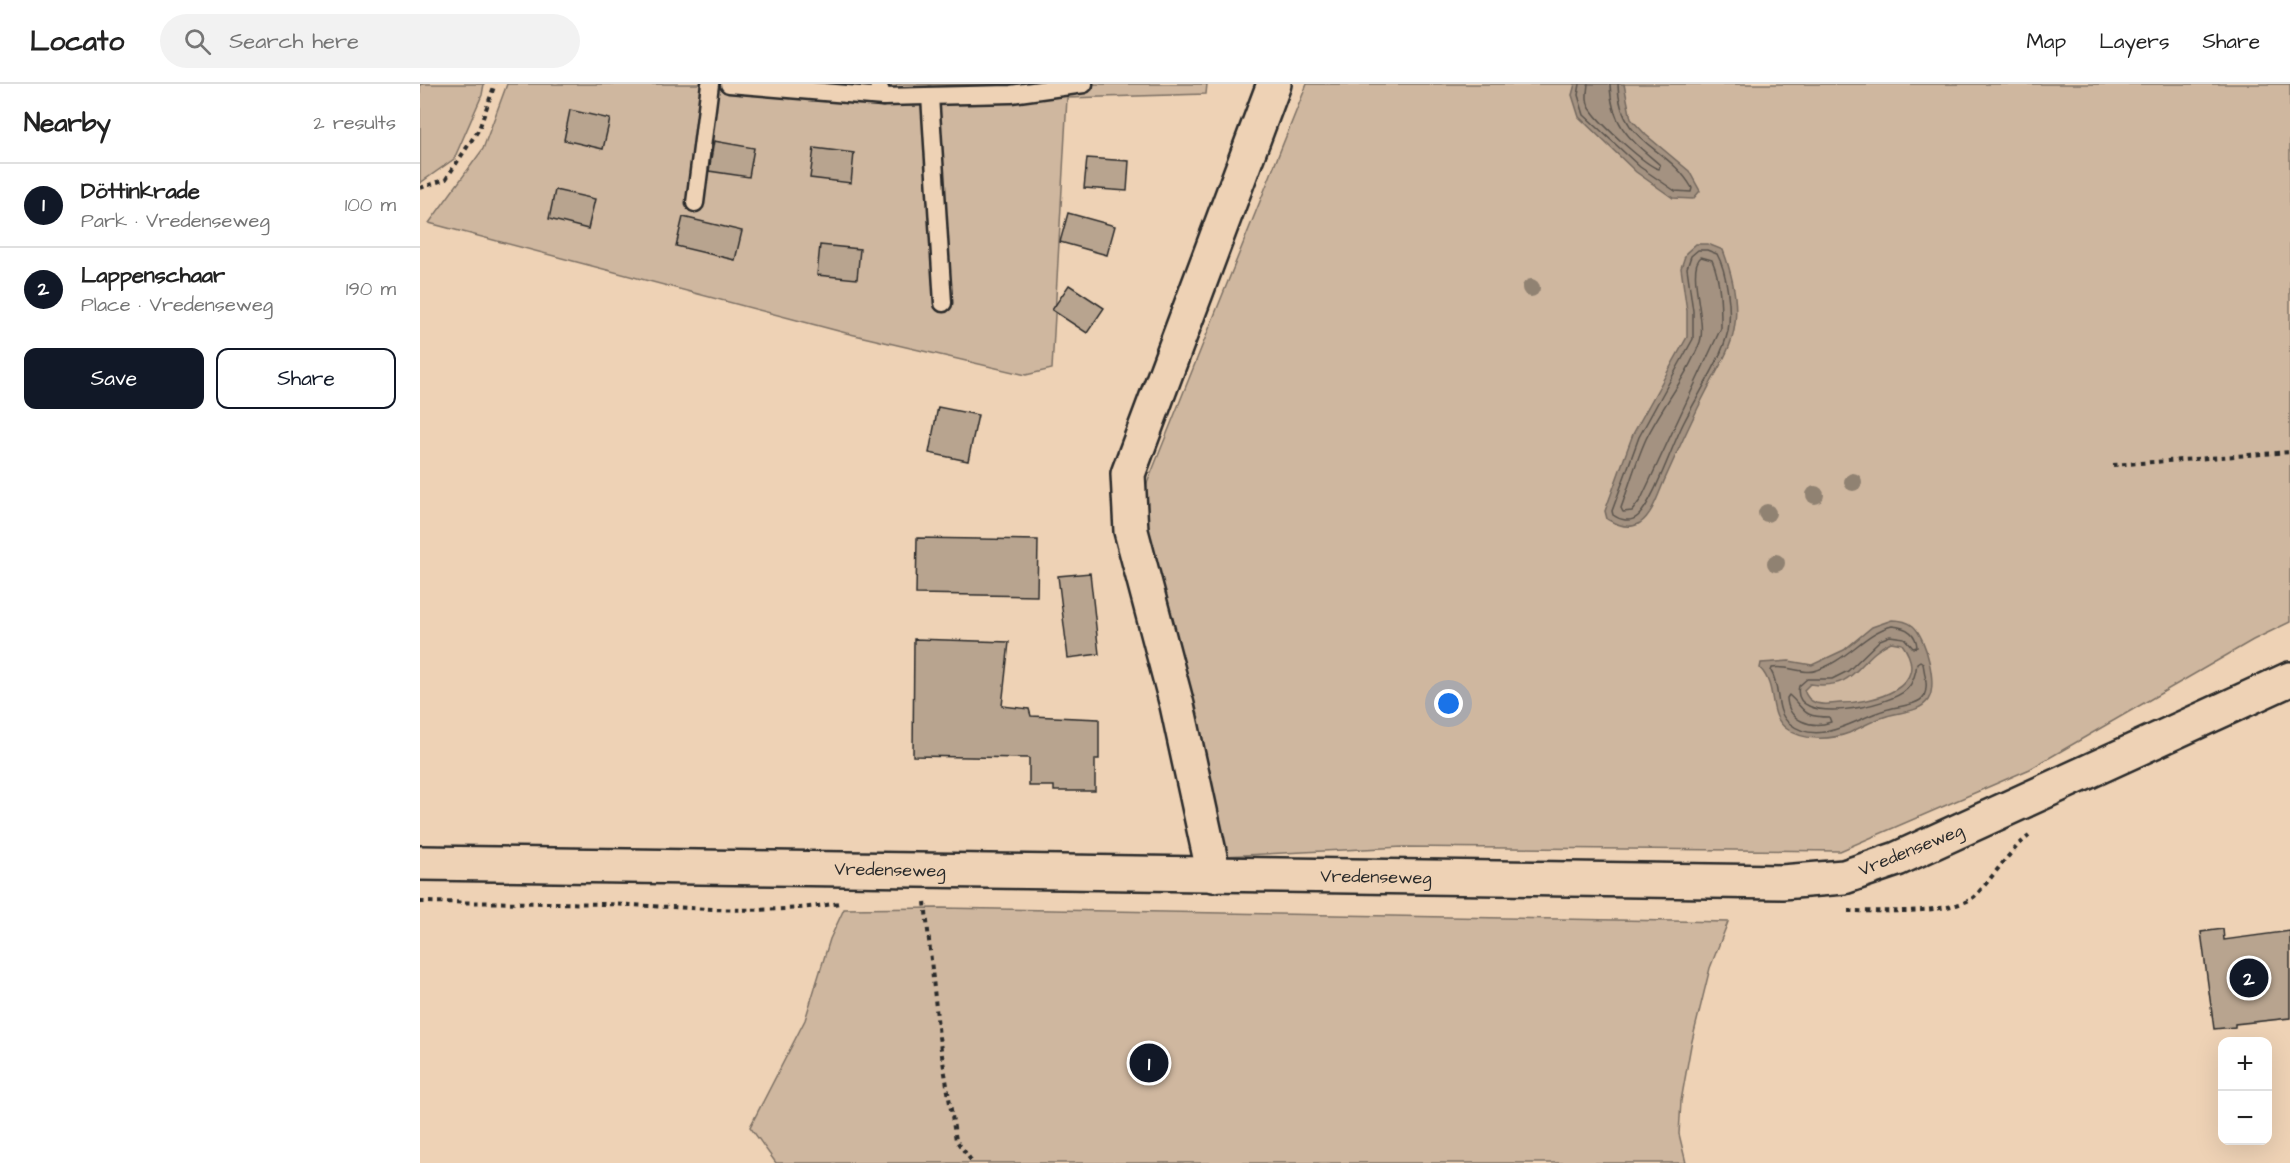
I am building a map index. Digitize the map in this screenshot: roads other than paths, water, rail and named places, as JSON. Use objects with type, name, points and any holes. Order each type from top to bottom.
[{"type":"main road","points":[[1214,875],[1177,705],[1131,531],[1128,474],[1274,84]]},
{"type":"main road","name":"Vredenseweg","points":[[420,863],[1782,882],[1844,877],[1897,859],[2290,680]]},
{"type":"lane","points":[[695,203],[710,84]]},
{"type":"lane","points":[[729,84],[880,91],[930,96],[1011,94],[1084,84]]},
{"type":"lane","points":[[930,96],[943,303]]},
{"type":"water","points":[[1575,84],[1624,84],[1631,119],[1646,135],[1689,171],[1700,191],[1693,199],[1673,198],[1636,172],[1579,117],[1572,95]]},
{"type":"water","points":[[1696,244],[1708,244],[1723,250],[1732,279],[1735,300],[1732,338],[1652,509],[1640,523],[1623,526],[1607,519],[1605,511],[1633,434],[1687,337],[1687,311],[1681,268],[1686,253]]},
{"type":"water","points":[[1898,620],[1911,624],[1918,632],[1926,650],[1931,673],[1931,693],[1928,700],[1915,709],[1882,718],[1849,733],[1834,737],[1801,736],[1787,729],[1774,709],[1769,684],[1760,668],[1761,663],[1789,661],[1812,665],[1844,650],[1872,627]],"holes":[[[1891,642],[1902,644],[1910,659],[1910,672],[1905,682],[1895,690],[1868,700],[1828,704],[1819,704],[1810,700],[1804,690],[1810,684],[1838,683],[1856,672],[1879,649]]]},
{"type":"place","name":"Lappenschaar","points":[[2249,978]]},
{"type":"place","name":"Döttinkrade","points":[[1149,1063]]}]
